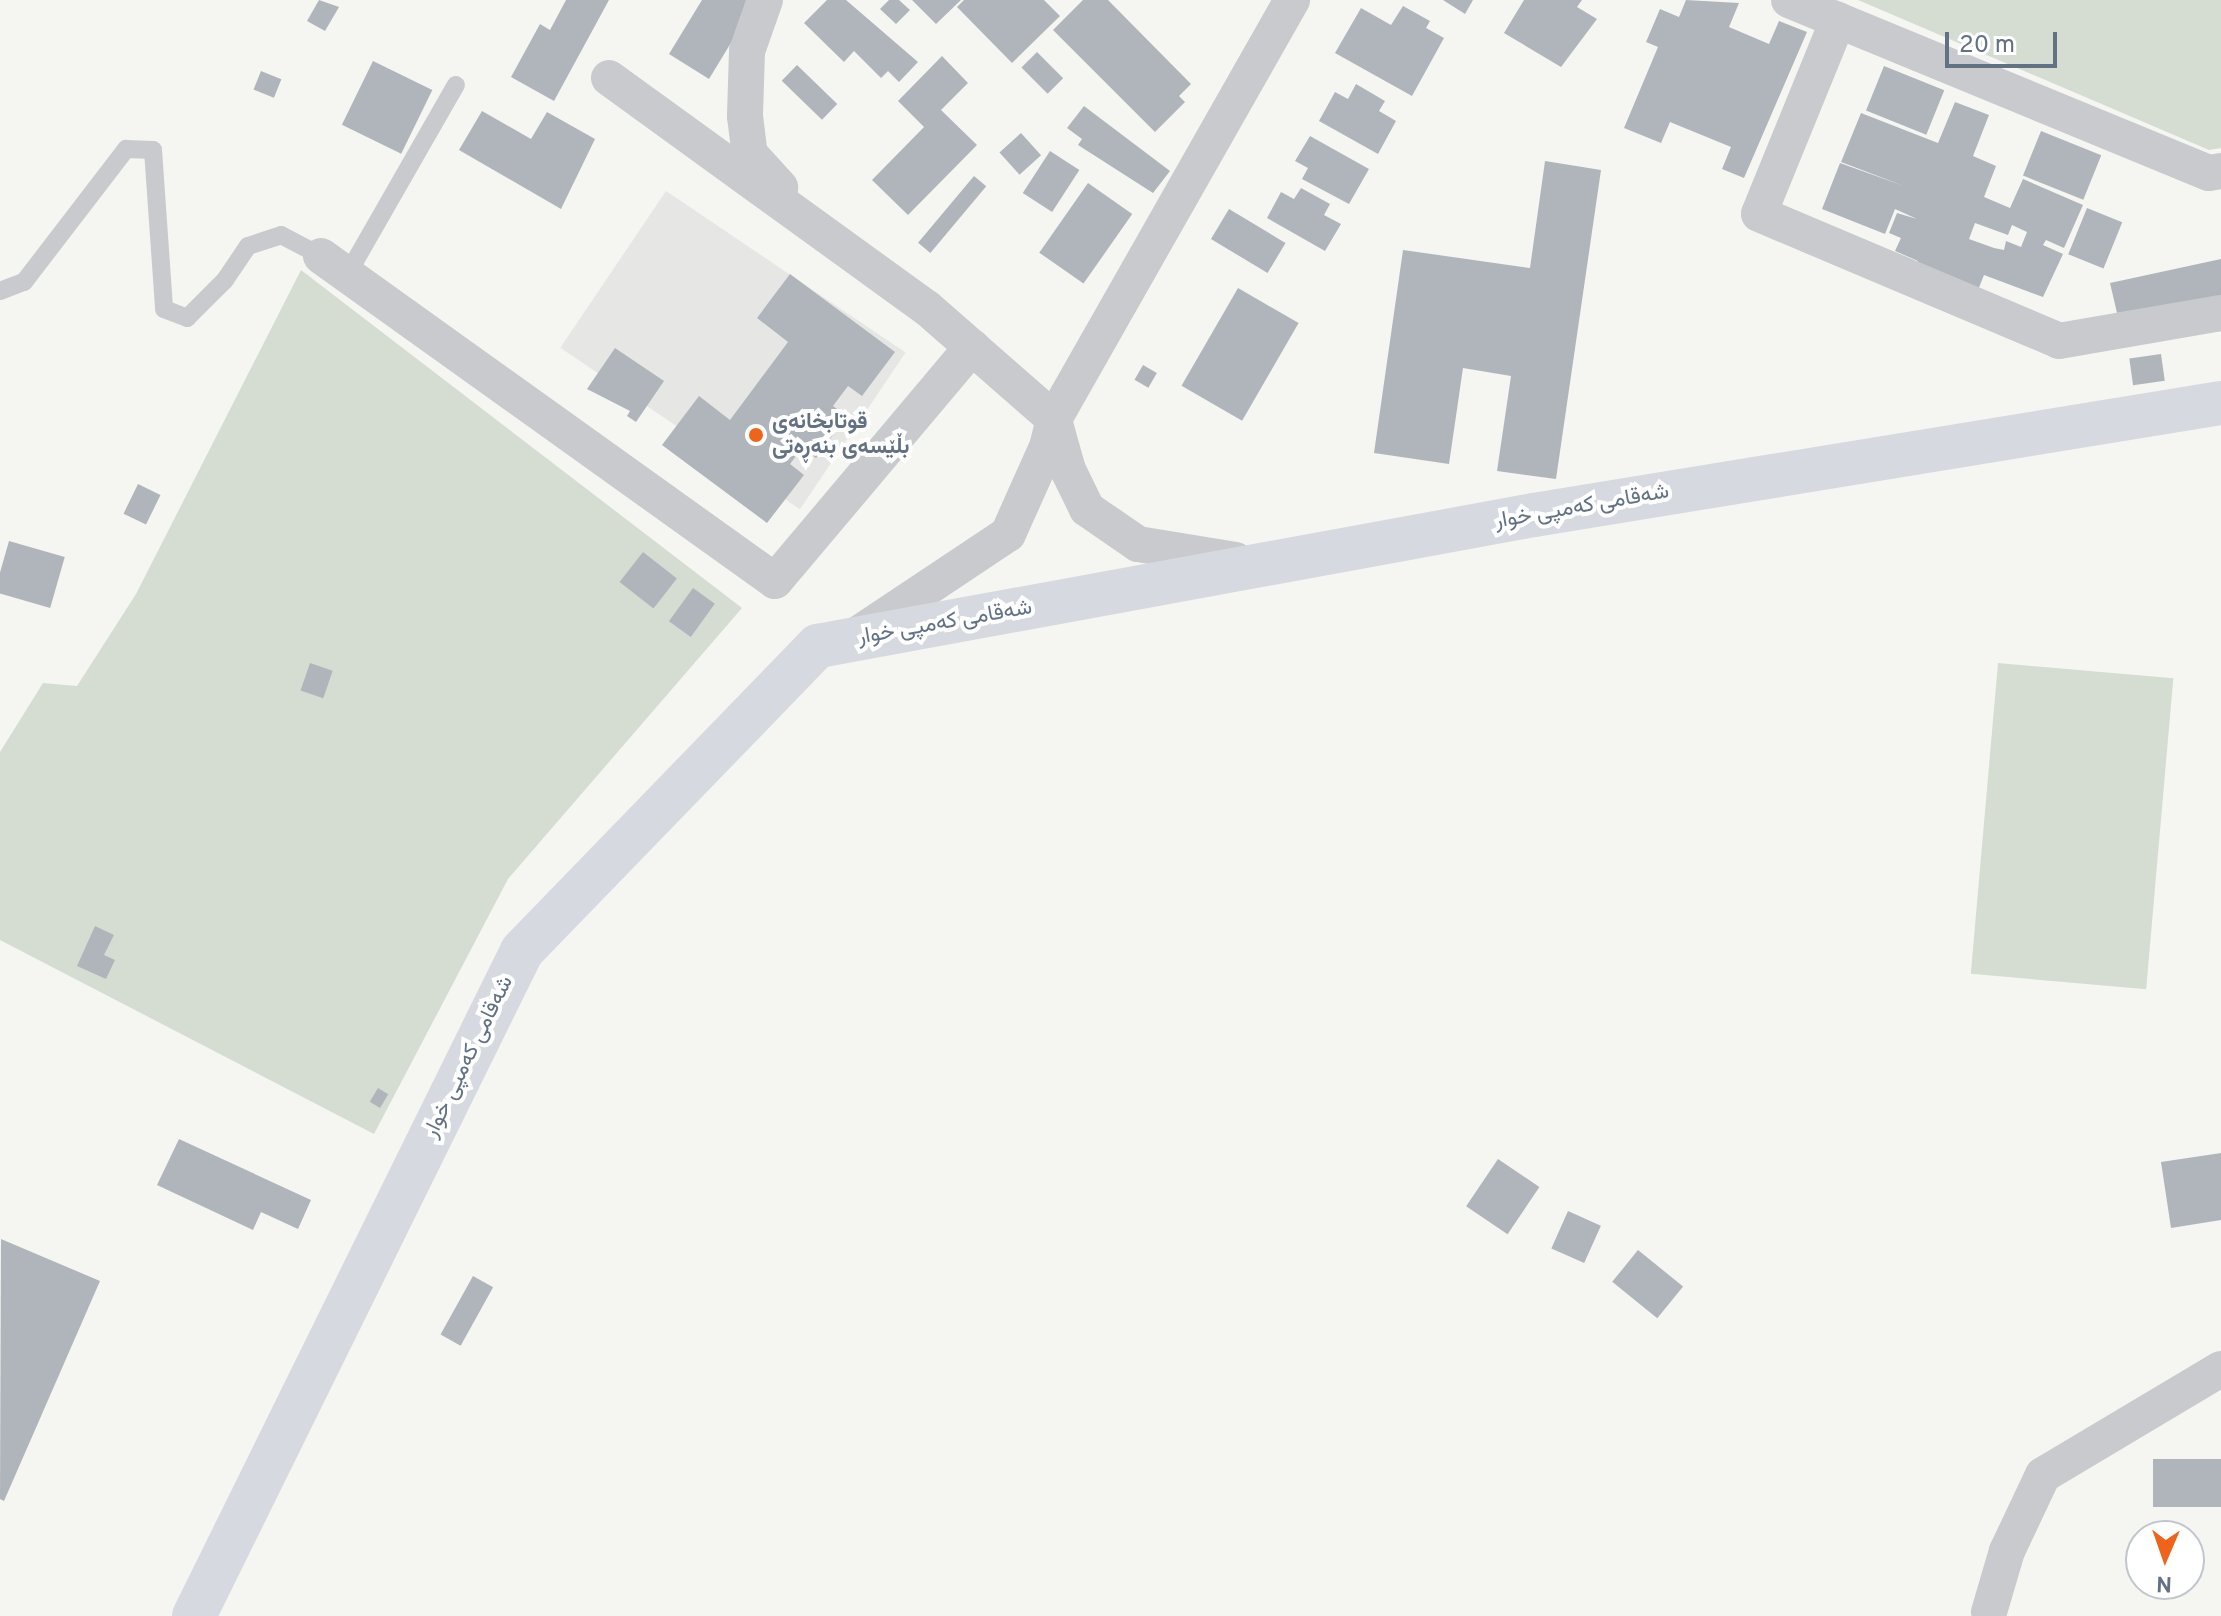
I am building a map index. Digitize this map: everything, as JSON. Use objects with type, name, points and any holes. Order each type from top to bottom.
[{"type":"street","points":[[765,0],[747,51],[745,116],[750,154],[819,230]]},
{"type":"street","points":[[846,640],[924,594],[1008,534],[1047,447],[1054,419],[1292,0]]},
{"type":"street","points":[[1789,0],[2209,173],[2221,171]]},
{"type":"street","points":[[1838,20],[1759,214],[2059,341],[2221,313]]},
{"type":"street","points":[[609,78],[927,308],[1054,419],[1068,470],[1087,509],[1138,544],[1195,557],[1270,563]]},
{"type":"street","points":[[334,265],[775,581],[972,347]]},
{"type":"street","name":"شەقامی کەمپی خوار","points":[[194,1616],[522,951],[818,646],[1534,515],[2221,403]]},
{"type":"street","points":[[1989,1612],[2007,1551],[2043,1475],[2221,1369]]},
{"type":"lane","points":[[0,291],[24,282],[126,149],[153,150],[164,309],[187,318],[225,280],[248,246],[281,235],[334,265],[456,85]]},
{"type":"shaded area","points":[[1858,0],[2221,0],[2221,148],[2209,150]]},
{"type":"shaded area","name":"قوتابخانەی بڵێسەی بنەڕەتی","points":[[666,191],[906,353],[800,509],[560,348]]},
{"type":"shaded area","points":[[301,270],[742,608],[508,879],[374,1134],[0,940],[0,752],[43,683],[77,686],[136,594]]},
{"type":"shaded area","points":[[1998,663],[2173,678],[2146,989],[1971,974]]},
{"type":"building","points":[[319,0],[339,7],[325,31],[307,21]]},
{"type":"building","points":[[566,0],[609,0],[554,101],[511,77],[540,24],[550,30]]},
{"type":"building","points":[[702,0],[757,0],[709,79],[669,54]]},
{"type":"building","points":[[827,0],[846,0],[918,62],[899,82],[888,71],[881,78],[854,51],[844,62],[804,23]]},
{"type":"building","points":[[889,0],[899,0],[910,10],[896,24],[880,9]]},
{"type":"building","points":[[912,0],[961,0],[936,24]]},
{"type":"building","points":[[964,0],[1044,0],[1060,16],[1012,63],[957,7]]},
{"type":"building","points":[[1083,0],[1108,0],[1191,84],[1179,96],[1185,102],[1155,132],[1053,30]]},
{"type":"building","points":[[1443,0],[1473,0],[1465,14]]},
{"type":"building","points":[[1524,0],[1582,0],[1577,7],[1597,19],[1561,67],[1504,33]]},
{"type":"building","points":[[1686,0],[1739,3],[1729,27],[1769,44],[1779,21],[1807,32],[1744,178],[1722,169],[1731,147],[1670,122],[1661,143],[1624,128],[1658,47],[1646,42],[1660,9],[1679,17]]},
{"type":"building","points":[[1403,6],[1430,21],[1426,28],[1444,38],[1412,96],[1335,53],[1361,8],[1391,25]]},
{"type":"building","points":[[1037,52],[1063,78],[1048,94],[1021,68]]},
{"type":"building","points":[[942,56],[968,83],[941,110],[977,145],[908,215],[872,180],[924,127],[898,101]]},
{"type":"building","points":[[373,61],[432,90],[401,154],[342,125]]},
{"type":"building","points":[[797,65],[837,104],[822,120],[782,81]]},
{"type":"building","points":[[1884,66],[1944,90],[1926,135],[1866,111]]},
{"type":"building","points":[[261,71],[281,79],[274,98],[254,90]]},
{"type":"building","points":[[1356,84],[1385,101],[1379,111],[1396,121],[1378,154],[1319,121],[1335,92],[1348,99]]},
{"type":"building","points":[[1955,102],[1989,115],[1973,156],[1996,166],[1984,197],[2010,208],[2023,179],[2083,205],[2064,248],[2046,240],[2043,245],[2063,254],[2043,297],[1984,275],[1978,290],[1916,267],[1918,261],[1895,251],[1901,238],[1889,233],[1897,213],[1917,219],[1895,209],[1885,234],[1822,209],[1840,163],[1904,186],[1841,162],[1861,113],[1938,143]],"holes":[[[1975,223],[2008,235],[2012,225],[2027,232],[2021,247],[2006,241],[2004,250],[1969,239]]]},
{"type":"building","points":[[1084,106],[1170,171],[1153,193],[1078,145],[1082,139],[1067,128]]},
{"type":"building","points":[[482,111],[531,139],[547,112],[595,139],[561,209],[459,150]]},
{"type":"building","points":[[2041,131],[2101,155],[2083,200],[2023,176]]},
{"type":"building","points":[[1021,133],[1041,155],[1020,175],[999,152]]},
{"type":"building","points":[[1310,136],[1369,169],[1349,204],[1302,179],[1308,168],[1295,161]]},
{"type":"building","points":[[1050,151],[1079,170],[1052,212],[1023,193]]},
{"type":"building","points":[[1545,161],[1601,170],[1556,479],[1497,471],[1511,376],[1463,368],[1449,464],[1374,453],[1403,250],[1530,268]]},
{"type":"building","points":[[974,176],[986,186],[930,253],[918,243]]},
{"type":"building","points":[[1088,183],[1132,214],[1083,284],[1039,253]]},
{"type":"building","points":[[1301,188],[1330,204],[1324,215],[1341,224],[1325,251],[1267,218],[1281,192],[1294,199]]},
{"type":"building","points":[[2087,208],[2122,222],[2104,269],[2068,254]]},
{"type":"building","points":[[1229,209],[1286,243],[1268,273],[1211,239]]},
{"type":"building","points":[[2221,259],[2221,296],[2117,313],[2110,283]]},
{"type":"building","points":[[790,274],[895,352],[862,396],[848,386],[833,406],[847,416],[816,458],[802,448],[790,464],[804,475],[767,523],[662,445],[699,396],[730,420],[788,342],[757,318]]},
{"type":"building","points":[[1238,288],[1299,323],[1242,421],[1182,386]]},
{"type":"building","points":[[615,348],[664,381],[636,422],[627,416],[630,411],[587,389]]},
{"type":"building","points":[[2161,354],[2165,381],[2133,385],[2129,358]]},
{"type":"building","points":[[1143,365],[1157,373],[1148,388],[1134,380]]},
{"type":"building","points":[[138,484],[160,495],[146,525],[124,514]]},
{"type":"building","points":[[9,541],[65,557],[50,608],[0,594],[0,572]]},
{"type":"building","points":[[643,552],[677,578],[653,608],[620,582]]},
{"type":"building","points":[[693,588],[715,604],[691,637],[669,621]]},
{"type":"building","points":[[310,663],[333,671],[323,698],[301,690]]},
{"type":"building","points":[[95,926],[114,935],[104,955],[115,960],[106,979],[77,966]]},
{"type":"building","points":[[378,1088],[388,1094],[380,1108],[370,1102]]},
{"type":"building","points":[[179,1139],[311,1200],[298,1229],[261,1212],[253,1230],[157,1185]]},
{"type":"building","points":[[2221,1153],[2221,1220],[2171,1228],[2161,1162]]},
{"type":"building","points":[[1498,1159],[1539,1187],[1508,1234],[1466,1206]]},
{"type":"building","points":[[1568,1211],[1601,1226],[1584,1263],[1551,1248]]},
{"type":"building","points":[[1,1239],[100,1281],[4,1501],[0,1499]]},
{"type":"building","points":[[1638,1250],[1683,1287],[1657,1318],[1612,1282]]},
{"type":"building","points":[[473,1276],[493,1287],[461,1346],[441,1335]]},
{"type":"building","points":[[2153,1459],[2221,1459],[2221,1507],[2153,1507]]},
{"type":"place","name":"قوتابخانەی بڵێسەی بنەڕەتی","points":[[756,435]]}]
